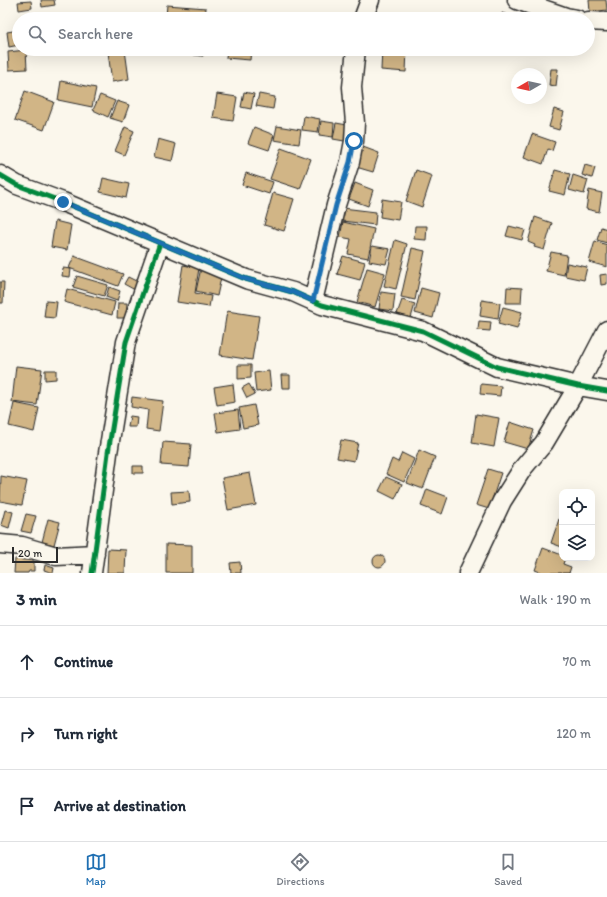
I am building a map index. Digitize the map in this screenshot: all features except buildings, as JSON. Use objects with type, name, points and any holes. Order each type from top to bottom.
[{"type":"street","points":[[366,12],[370,0]]},
{"type":"street","points":[[517,0],[533,3],[553,12]]},
{"type":"street","points":[[595,21],[607,22]]},
{"type":"street","points":[[313,301],[336,205],[350,162],[354,141],[355,123],[352,87],[355,56]]},
{"type":"street","points":[[0,175],[17,185],[63,202],[246,279],[293,292],[322,305],[423,331],[496,367],[578,386],[607,391]]},
{"type":"street","points":[[92,573],[108,453],[126,342],[160,243]]},
{"type":"street","points":[[468,573],[502,501],[523,468],[544,443],[578,386],[607,330]]},
{"type":"street","points":[[0,544],[22,546],[56,556],[95,554]]},
{"type":"cycle path","points":[[0,175],[17,185],[63,202],[246,279],[293,292],[322,305],[423,331],[497,367],[578,386],[607,391]]},
{"type":"cycle path","points":[[92,573],[108,453],[126,342],[160,243]]},
{"type":"route","points":[[63,202],[246,279],[293,292],[313,301],[336,205],[350,162],[354,141]]}]
